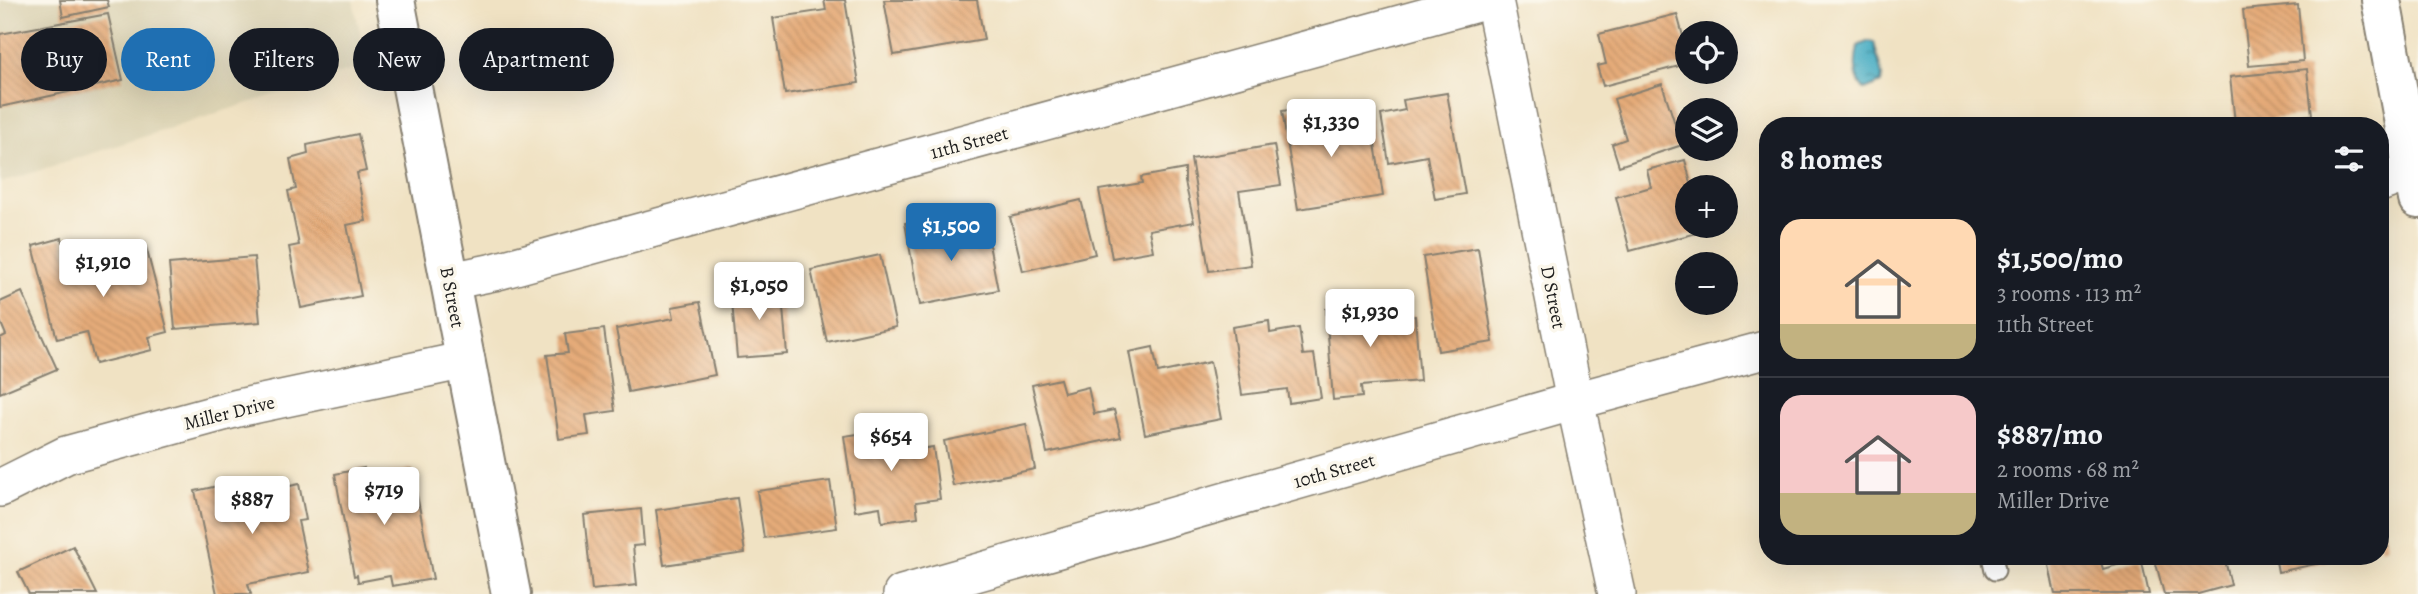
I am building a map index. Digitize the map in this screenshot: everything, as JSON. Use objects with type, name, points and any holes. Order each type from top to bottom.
[{"type":"street","name":"B Street","points":[[395,0],[511,594]]},
{"type":"street","name":"11th Street","points":[[450,281],[494,272],[1488,0]]},
{"type":"street","name":"D Street","points":[[1494,0],[1617,594]]},
{"type":"street","points":[[2381,0],[2407,180]]},
{"type":"street","name":"10th Street","points":[[902,594],[1575,401],[1759,351]]},
{"type":"street","name":"Miller Drive","points":[[0,488],[66,455],[225,411],[466,360]]},
{"type":"shaded area","points":[[0,0],[353,0],[359,28],[353,28],[353,70],[339,74],[339,28],[229,28],[229,91],[286,91],[0,183]]},
{"type":"water","points":[[1869,41],[1874,42],[1882,76],[1881,83],[1865,90],[1857,75],[1856,58],[1858,46]]},
{"type":"building","points":[[60,0],[107,0],[109,7],[63,17]]},
{"type":"building","points":[[824,0],[845,0],[859,83],[785,94],[773,18],[826,10]]},
{"type":"building","points":[[884,0],[977,0],[984,40],[894,55]]},
{"type":"building","points":[[2298,5],[2303,61],[2249,66],[2243,10]]},
{"type":"building","points":[[108,14],[121,80],[107,84],[107,28],[32,28]]},
{"type":"building","points":[[1677,14],[1679,21],[1675,21],[1675,67],[1603,86],[1597,66],[1606,64],[1599,34]]},
{"type":"building","points":[[21,30],[21,91],[73,91],[0,107],[0,34]]},
{"type":"building","points":[[2307,69],[2312,115],[2234,117],[2230,77]]},
{"type":"building","points":[[1662,84],[1675,124],[1675,147],[1619,166],[1612,144],[1626,139],[1614,99]]},
{"type":"building","points":[[1447,93],[1465,194],[1435,199],[1427,156],[1389,163],[1381,115],[1405,110],[1403,100]]},
{"type":"building","points":[[1320,105],[1323,125],[1371,117],[1383,196],[1298,209],[1282,111]]},
{"type":"building","points":[[358,134],[366,171],[357,173],[366,221],[347,225],[361,296],[301,308],[289,247],[299,245],[288,191],[296,189],[290,159],[308,154],[307,145]]},
{"type":"building","points":[[1274,145],[1281,185],[1239,191],[1251,265],[1209,271],[1191,159]]},
{"type":"building","points":[[1685,161],[1689,175],[1675,175],[1675,238],[1678,238],[1630,251],[1616,197],[1651,187],[1647,170]]},
{"type":"building","points":[[1185,169],[1185,182],[1194,222],[1149,230],[1153,251],[1112,258],[1099,190],[1142,183],[1141,177]]},
{"type":"building","points":[[1081,200],[1095,254],[1023,271],[1010,217]]},
{"type":"building","points":[[926,219],[931,246],[954,241],[952,230],[985,224],[998,290],[920,305],[905,223]]},
{"type":"building","points":[[62,238],[68,262],[145,243],[168,332],[149,337],[152,350],[95,364],[87,332],[57,339],[33,246]]},
{"type":"building","points":[[1478,248],[1493,342],[1438,351],[1423,257]]},
{"type":"building","points":[[880,255],[896,327],[827,342],[811,270]]},
{"type":"building","points":[[254,257],[260,322],[175,329],[169,264]]},
{"type":"building","points":[[781,285],[787,354],[737,358],[731,290]]},
{"type":"building","points":[[22,292],[57,369],[0,393],[0,338],[6,335],[0,321],[0,302]]},
{"type":"building","points":[[700,302],[715,375],[628,392],[616,329],[674,318],[672,307]]},
{"type":"building","points":[[1393,304],[1394,318],[1415,316],[1420,381],[1361,386],[1362,397],[1333,400],[1326,309]]},
{"type":"building","points":[[1269,321],[1270,333],[1299,328],[1303,355],[1314,354],[1321,398],[1289,403],[1287,389],[1242,395],[1232,327]]},
{"type":"building","points":[[604,329],[615,411],[586,415],[589,435],[559,439],[547,355],[568,353],[565,334]]},
{"type":"building","points":[[1153,347],[1158,373],[1210,362],[1221,419],[1145,434],[1129,352]]},
{"type":"building","points":[[1060,379],[1064,393],[1088,387],[1094,414],[1114,410],[1121,437],[1047,453],[1032,385]]},
{"type":"building","points":[[1026,424],[1035,469],[953,486],[944,441]]},
{"type":"building","points":[[912,426],[915,450],[933,447],[940,499],[916,502],[918,517],[882,522],[880,507],[855,511],[844,436]]},
{"type":"building","points":[[364,468],[365,478],[412,469],[433,579],[392,586],[390,576],[358,582],[357,575],[354,576],[335,474]]},
{"type":"building","points":[[830,481],[837,528],[764,538],[757,491]]},
{"type":"building","points":[[236,482],[240,497],[299,484],[306,520],[298,521],[309,572],[248,584],[251,594],[217,594],[195,491]]},
{"type":"building","points":[[737,498],[745,553],[664,565],[656,510]]},
{"type":"building","points":[[641,509],[644,545],[633,546],[637,585],[592,590],[584,515]]},
{"type":"building","points":[[73,546],[97,594],[29,594],[18,572]]},
{"type":"building","points":[[2049,565],[2102,565],[2103,569],[2117,565],[2143,565],[2149,594],[2055,594]]},
{"type":"building","points":[[2156,565],[2226,565],[2231,585],[2198,594],[2164,594]]},
{"type":"building","points":[[2277,565],[2311,565],[2278,572]]}]
